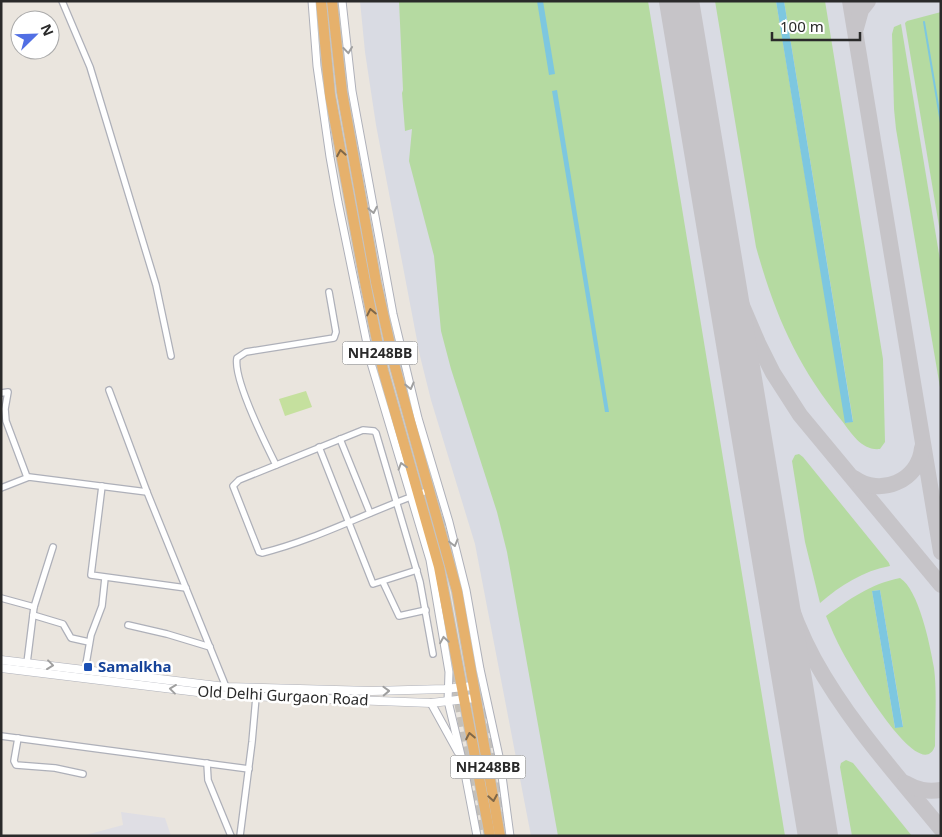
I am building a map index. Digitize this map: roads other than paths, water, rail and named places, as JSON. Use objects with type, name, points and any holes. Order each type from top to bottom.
[{"type":"highway","name":"NH248BB","points":[[320,1],[330,95],[366,287],[384,370],[415,495],[439,567],[490,836]]},
{"type":"highway","name":"NH248BB","points":[[332,1],[342,92],[376,282],[395,367],[457,591],[500,836]]},
{"type":"main road","name":"Old Delhi Gurgaon Road","points":[[1,660],[224,686],[372,691],[449,689],[473,686]]},
{"type":"main road","name":"Old Delhi Gurgaon Road","points":[[1,668],[222,695],[431,702],[475,698]]},
{"type":"main road","points":[[222,695],[224,686]]},
{"type":"street","points":[[62,1],[93,76],[156,285],[171,356]]},
{"type":"street","points":[[312,1],[317,66],[338,202],[371,363],[415,495],[430,560],[449,672],[448,701],[464,768],[477,836]]},
{"type":"street","points":[[342,1],[354,100],[393,314],[418,418],[449,522],[466,590],[480,669],[500,761],[510,836]]},
{"type":"street","points":[[276,465],[249,406],[237,369],[237,358],[246,352],[334,338],[336,332],[329,292]]},
{"type":"street","points":[[110,390],[147,492],[224,686]]},
{"type":"street","points":[[1,393],[8,392],[5,410],[6,421],[28,478]]},
{"type":"street","points":[[430,490],[397,502],[349,522],[260,553],[233,486],[239,480],[340,439],[366,430],[372,430],[376,433],[397,502],[417,570],[433,654]]},
{"type":"street","points":[[340,439],[370,513]]},
{"type":"street","points":[[319,447],[373,584],[417,570]]},
{"type":"street","points":[[1,488],[28,478],[147,492]]},
{"type":"street","points":[[102,486],[91,575],[186,588]]},
{"type":"street","points":[[27,663],[34,607],[53,547]]},
{"type":"street","points":[[85,670],[89,642],[102,606],[105,578]]},
{"type":"street","points":[[383,582],[398,616],[426,610]]},
{"type":"street","points":[[1,598],[34,607]]},
{"type":"street","points":[[33,615],[63,624],[70,638],[89,642]]},
{"type":"street","points":[[128,625],[210,647]]},
{"type":"street","points":[[240,836],[256,697]]},
{"type":"street","points":[[431,702],[464,768]]},
{"type":"street","points":[[1,736],[248,769]]},
{"type":"street","points":[[18,738],[14,761],[16,765],[55,768],[83,774]]},
{"type":"street","points":[[207,763],[208,780],[231,836]]},
{"type":"water","points":[[537,1],[543,1],[555,74],[549,75]]},
{"type":"water","points":[[776,1],[784,1],[853,422],[845,423]]},
{"type":"water","points":[[557,90],[609,412],[605,412],[552,91]]},
{"type":"water","points":[[880,590],[903,727],[895,728],[872,591]]},
{"type":"waterway","points":[[924,22],[941,123]]},
{"type":"tunnel","points":[[337,1],[348,92],[362,163]]},
{"type":"tunnel","points":[[395,335],[411,403]]},
{"type":"tunnel","points":[[422,444],[460,587]]},
{"type":"tunnel","points":[[446,628],[483,836]]},
{"type":"tunnel","points":[[470,635],[506,836]]},
{"type":"place","name":"Samalkha","points":[[88,667]]}]
